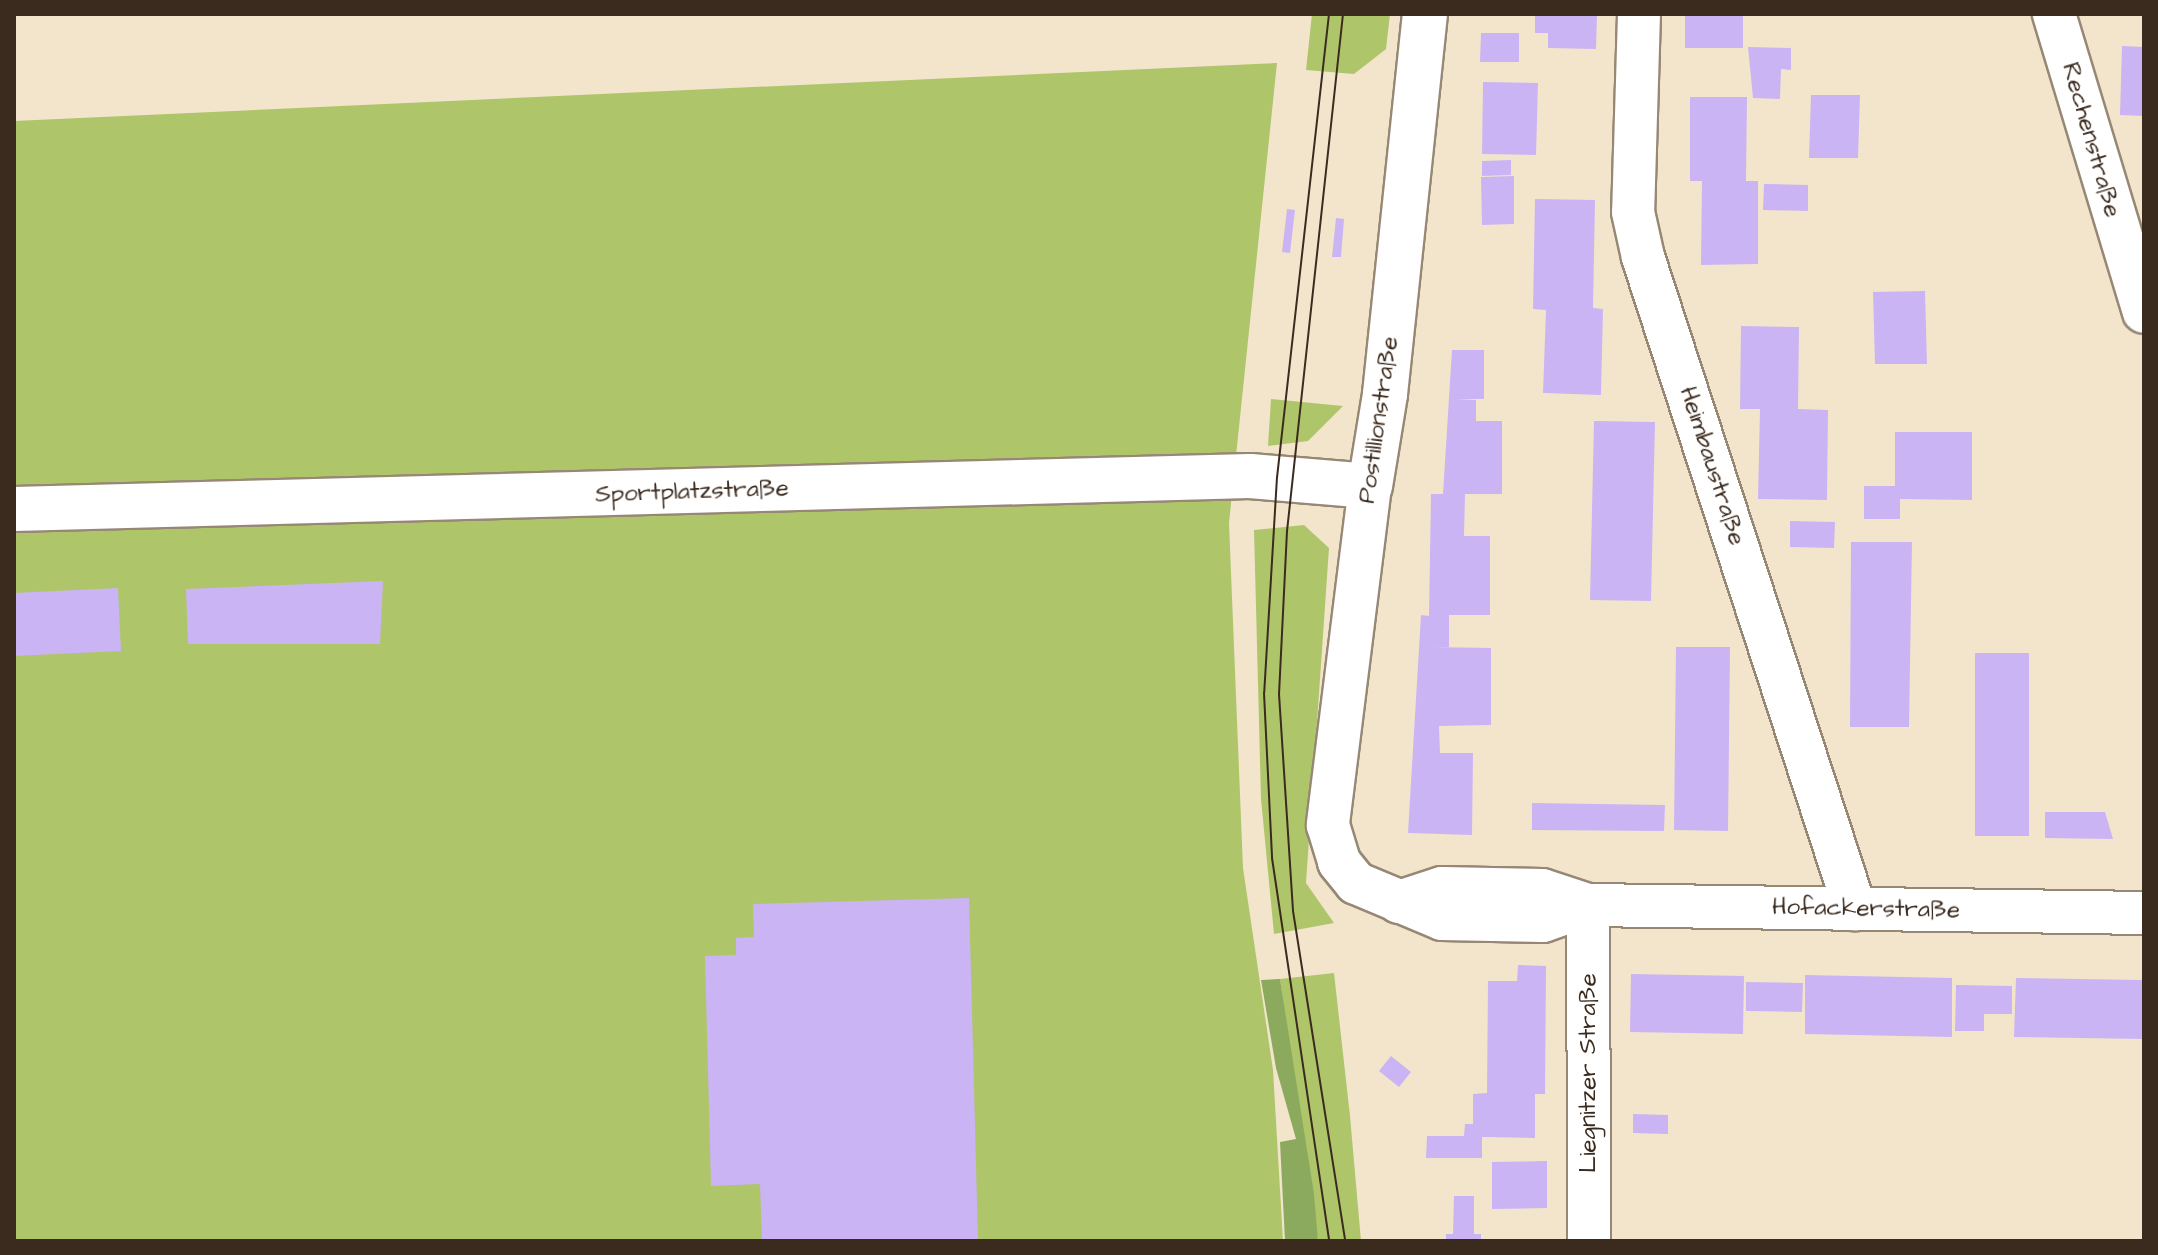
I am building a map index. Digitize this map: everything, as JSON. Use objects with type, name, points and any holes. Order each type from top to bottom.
[{"type":"street","name":"Postillionstraße","points":[[1328,825],[1370,486],[1385,394],[1425,14]]},
{"type":"street","name":"Heimbaustraße","points":[[1639,14],[1633,212],[1643,257],[1855,909]]},
{"type":"street","name":"Rechenstraße","points":[[2054,14],[2144,312]]},
{"type":"street","name":"Sportplatzstraße","points":[[14,509],[1250,476],[1370,486]]},
{"type":"street","name":"Hofackerstraße","points":[[1328,825],[1339,862],[1356,883],[1399,902],[1442,888],[1542,890],[1588,905],[2144,913]]},
{"type":"street","name":"Liegnitzer Straße","points":[[1588,905],[1589,1241]]},
{"type":"green space","points":[[1312,14],[1390,14],[1386,49],[1354,74],[1306,70]]},
{"type":"green space","points":[[1277,63],[1229,523],[1243,868],[1273,1070],[1283,1241],[14,1241],[14,121]]},
{"type":"green space","points":[[1271,399],[1343,406],[1308,441],[1268,446]]},
{"type":"green space","points":[[1304,525],[1329,548],[1306,883],[1334,923],[1274,934],[1261,799],[1254,530]]},
{"type":"green space","points":[[1334,973],[1361,1241],[1318,1241],[1280,979]]},
{"type":"green space","points":[[1280,979],[1314,1194],[1318,1241],[1285,1241],[1280,1142],[1296,1139],[1276,1068],[1261,980]]},
{"type":"building","points":[[1535,14],[1597,14],[1596,49],[1548,48],[1548,33],[1535,33]]},
{"type":"building","points":[[1685,14],[1743,14],[1743,48],[1685,48]]},
{"type":"building","points":[[1481,33],[1519,33],[1519,62],[1480,62]]},
{"type":"building","points":[[2122,46],[2144,47],[2144,116],[2120,115]]},
{"type":"building","points":[[1748,47],[1791,48],[1791,70],[1781,69],[1780,99],[1753,98]]},
{"type":"building","points":[[1483,82],[1538,83],[1536,155],[1482,154]]},
{"type":"building","points":[[1811,95],[1860,95],[1858,158],[1809,158]]},
{"type":"building","points":[[1690,97],[1747,97],[1746,181],[1758,181],[1758,264],[1701,265],[1702,181],[1690,181]]},
{"type":"building","points":[[1511,160],[1511,175],[1482,176],[1482,161]]},
{"type":"building","points":[[1514,176],[1514,224],[1482,225],[1481,177]]},
{"type":"building","points":[[1764,184],[1808,185],[1808,211],[1763,210]]},
{"type":"building","points":[[1535,199],[1595,200],[1593,308],[1603,309],[1601,395],[1543,393],[1546,310],[1533,309]]},
{"type":"building","points":[[1287,209],[1295,210],[1290,253],[1282,252]]},
{"type":"building","points":[[1336,218],[1344,219],[1341,257],[1332,257]]},
{"type":"building","points":[[1925,291],[1927,364],[1875,364],[1873,292]]},
{"type":"building","points":[[1741,326],[1799,327],[1798,409],[1828,410],[1827,500],[1758,499],[1760,409],[1740,409]]},
{"type":"building","points":[[1452,350],[1484,350],[1484,399],[1456,399],[1476,400],[1476,421],[1502,421],[1502,494],[1465,494],[1464,536],[1490,536],[1490,615],[1449,615],[1449,647],[1432,647],[1491,648],[1491,725],[1439,726],[1440,753],[1473,753],[1472,835],[1408,833],[1421,615],[1429,616],[1431,494],[1443,494]]},
{"type":"building","points":[[1594,421],[1655,422],[1651,601],[1590,600]]},
{"type":"building","points":[[1895,432],[1972,432],[1972,500],[1900,499],[1900,519],[1864,519],[1864,486],[1895,486]]},
{"type":"building","points":[[1790,521],[1835,522],[1834,548],[1790,547]]},
{"type":"building","points":[[1851,542],[1912,542],[1909,727],[1850,727]]},
{"type":"building","points":[[383,581],[380,644],[188,644],[186,589]]},
{"type":"building","points":[[118,588],[121,651],[14,656],[14,593]]},
{"type":"building","points":[[1676,647],[1730,647],[1728,831],[1674,830]]},
{"type":"building","points":[[1975,653],[2029,653],[2029,836],[1975,836]]},
{"type":"building","points":[[1532,803],[1665,805],[1664,831],[1532,830]]},
{"type":"building","points":[[2045,812],[2105,812],[2113,839],[2045,838]]},
{"type":"building","points":[[969,898],[978,1241],[762,1241],[760,1184],[711,1186],[705,956],[736,955],[736,938],[754,937],[753,904]]},
{"type":"building","points":[[1518,965],[1546,966],[1545,1094],[1535,1094],[1535,1138],[1482,1137],[1482,1158],[1426,1158],[1427,1136],[1464,1136],[1465,1124],[1473,1124],[1473,1094],[1487,1093],[1488,981],[1517,981]]},
{"type":"building","points":[[1631,974],[1744,976],[1743,1034],[1630,1032]]},
{"type":"building","points":[[1805,975],[1952,978],[1952,1037],[1805,1034]]},
{"type":"building","points":[[2016,978],[2144,980],[2144,1039],[2014,1037]]},
{"type":"building","points":[[1746,982],[1803,983],[1802,1012],[1746,1011]]},
{"type":"building","points":[[1956,985],[2012,986],[2012,1014],[1984,1014],[1984,1031],[1955,1031]]},
{"type":"building","points":[[1391,1056],[1411,1072],[1399,1087],[1379,1071]]},
{"type":"building","points":[[1633,1114],[1668,1115],[1668,1134],[1633,1133]]},
{"type":"building","points":[[1547,1161],[1547,1208],[1492,1209],[1492,1162]]},
{"type":"building","points":[[1454,1196],[1474,1196],[1474,1234],[1481,1234],[1481,1241],[1446,1241],[1446,1234],[1453,1234]]},
{"type":"tram line","points":[[1329,14],[1277,477],[1264,693],[1272,858],[1329,1241]]},
{"type":"tram line","points":[[1343,14],[1287,531],[1279,694],[1293,911],[1345,1241]]}]
